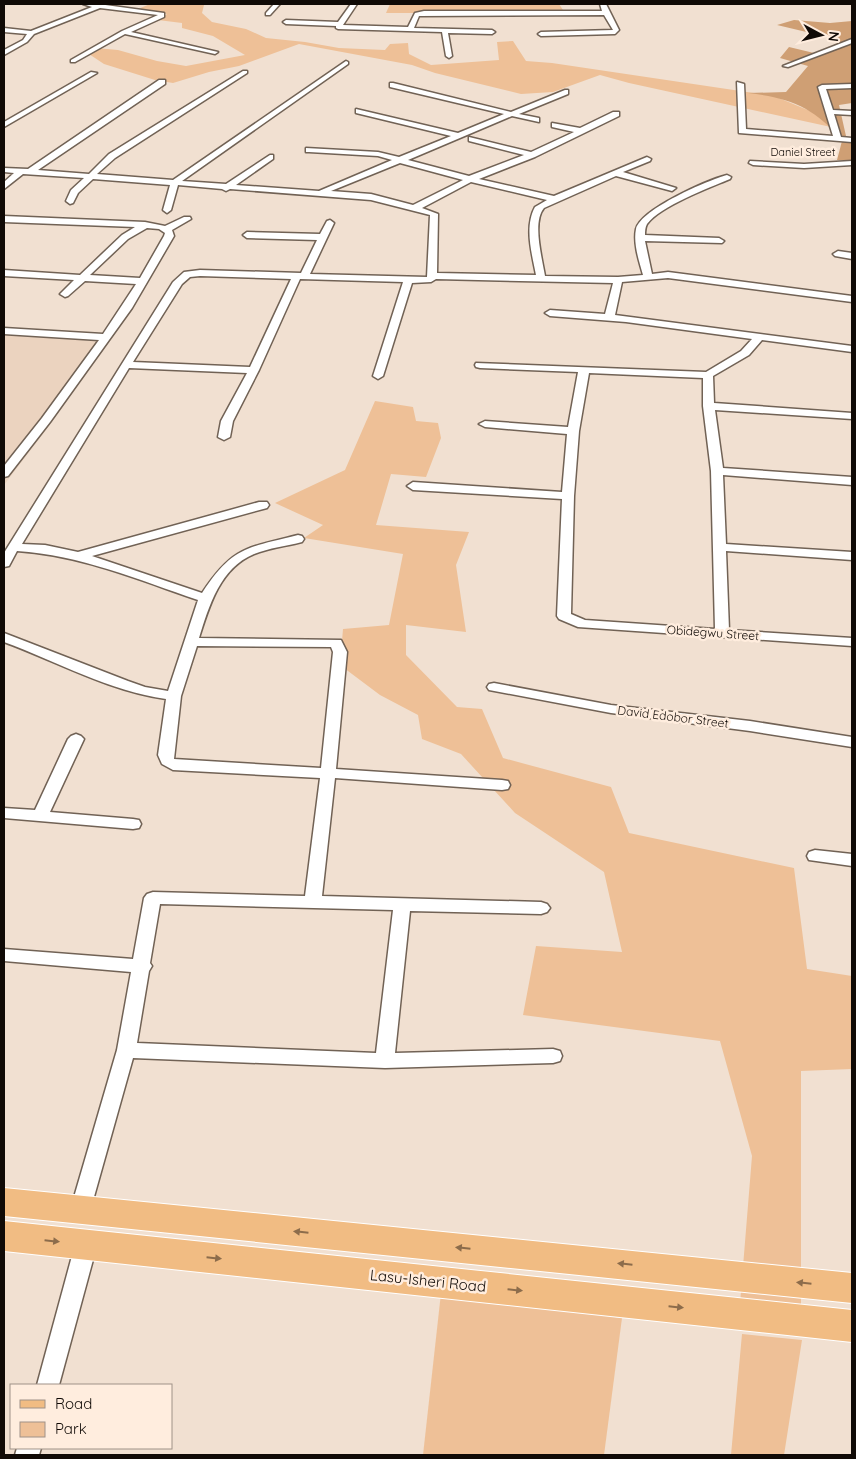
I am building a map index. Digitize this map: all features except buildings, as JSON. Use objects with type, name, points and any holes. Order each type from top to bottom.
[{"type":"main road","points":[[4,1202],[852,1288]]},
{"type":"main road","name":"Lasu-Isheri Road","points":[[4,1236],[852,1326]]},
{"type":"street","points":[[73,61],[124,32],[162,15],[86,4]]},
{"type":"street","points":[[109,7],[117,4]]},
{"type":"street","points":[[268,14],[277,4]]},
{"type":"street","points":[[331,35],[354,4]]},
{"type":"street","points":[[485,4],[488,13]]},
{"type":"street","points":[[559,4],[563,13]]},
{"type":"street","points":[[541,34],[615,32],[616,30],[603,4]]},
{"type":"street","points":[[4,53],[25,41],[32,33],[101,6]]},
{"type":"street","points":[[410,30],[420,13],[606,13]]},
{"type":"street","points":[[286,22],[445,32],[492,32]]},
{"type":"street","points":[[4,30],[32,33]]},
{"type":"street","points":[[124,32],[215,52]]},
{"type":"street","points":[[445,32],[449,56]]},
{"type":"street","points":[[786,66],[852,41]]},
{"type":"street","points":[[167,210],[176,182],[346,63]]},
{"type":"street","points":[[70,201],[74,192],[112,156],[245,72]]},
{"type":"street","points":[[4,125],[93,73]]},
{"type":"street","points":[[838,86],[852,80]]},
{"type":"street","points":[[30,172],[162,82]]},
{"type":"street","points":[[740,84],[742,131],[852,140]]},
{"type":"street","points":[[393,86],[536,120]]},
{"type":"street","points":[[838,138],[822,88],[852,86]]},
{"type":"street","points":[[318,193],[565,92]]},
{"type":"street","points":[[359,111],[458,136]]},
{"type":"street","points":[[829,112],[852,112]]},
{"type":"street","points":[[414,208],[470,179],[532,155],[616,114]]},
{"type":"street","points":[[555,125],[581,131]]},
{"type":"street","points":[[472,139],[532,155]]},
{"type":"street","points":[[309,150],[378,154],[470,179],[555,199]]},
{"type":"street","points":[[226,188],[270,157]]},
{"type":"street","points":[[541,278],[534,236],[537,211],[540,206],[647,159]]},
{"type":"street","name":"Daniel Street","points":[[753,162],[804,166],[852,163]]},
{"type":"street","points":[[4,170],[176,182],[226,188],[370,197],[434,214],[432,276]]},
{"type":"street","points":[[4,186],[20,172]]},
{"type":"street","points":[[616,173],[672,188]]},
{"type":"street","points":[[648,277],[641,228],[653,214],[679,199],[726,177]]},
{"type":"street","points":[[4,219],[145,224],[166,229],[187,219]]},
{"type":"street","points":[[65,294],[125,237],[145,224]]},
{"type":"street","points":[[224,437],[227,421],[300,276],[330,224]]},
{"type":"street","points":[[4,473],[46,420],[127,308],[169,236],[169,232],[166,229]]},
{"type":"street","points":[[247,235],[324,237]]},
{"type":"street","points":[[642,238],[719,241]]},
{"type":"street","points":[[838,254],[852,256]]},
{"type":"street","points":[[4,563],[46,492],[178,282],[187,274],[200,272],[408,280],[427,279],[432,276],[618,280],[668,275],[852,298]]},
{"type":"street","points":[[4,273],[142,281]]},
{"type":"street","points":[[378,376],[408,280]]},
{"type":"street","points":[[610,316],[618,280]]},
{"type":"street","points":[[550,313],[610,316],[758,338],[852,349]]},
{"type":"street","points":[[4,331],[105,337]]},
{"type":"street","points":[[480,365],[708,375],[745,353],[758,338]]},
{"type":"street","points":[[126,365],[254,370]]},
{"type":"street","points":[[413,486],[568,496],[573,431],[584,370]]},
{"type":"street","points":[[708,375],[709,406],[717,471],[722,634]]},
{"type":"street","points":[[709,406],[852,416]]},
{"type":"street","points":[[486,424],[573,431]]},
{"type":"street","points":[[717,471],[852,481]]},
{"type":"street","name":"Obidegwu Street","points":[[568,496],[564,616],[574,621],[592,624],[852,642]]},
{"type":"street","points":[[78,556],[262,505]]},
{"type":"street","points":[[298,539],[249,551],[232,562],[218,578],[205,598],[174,696],[166,756],[167,761],[173,765],[502,785]]},
{"type":"street","points":[[14,547],[78,556],[205,598]]},
{"type":"street","points":[[719,547],[852,556]]},
{"type":"street","points":[[4,638],[141,690],[174,696]]},
{"type":"street","points":[[192,642],[336,644],[340,652],[313,902]]},
{"type":"street","name":"David Edobor Street","points":[[494,687],[610,709],[750,726],[852,742]]},
{"type":"street","points":[[40,816],[76,739]]},
{"type":"street","points":[[4,813],[133,824]]},
{"type":"street","points":[[815,856],[852,860]]},
{"type":"street","points":[[80,1211],[126,1050],[153,898],[541,908]]},
{"type":"street","points":[[385,1061],[402,904]]},
{"type":"street","points":[[4,955],[142,966]]},
{"type":"street","points":[[126,1050],[385,1061],[553,1056]]},
{"type":"street","points":[[48,1384],[72,1302],[86,1244]]},
{"type":"shaded area","points":[[794,20],[830,23],[852,21],[852,103],[839,105],[846,136],[852,142],[852,161],[837,160],[842,141],[832,129],[811,112],[789,101],[748,93],[786,92],[808,66],[780,58],[789,47],[814,53],[840,44],[840,40],[777,25]]},
{"type":"shaded area","points":[[4,333],[99,341],[103,347],[46,430],[4,485]]},
{"type":"green space","points":[[150,4],[204,5],[202,13],[212,22],[246,29],[266,38],[339,48],[385,50],[390,44],[408,43],[409,54],[431,65],[499,60],[497,42],[513,41],[526,61],[552,63],[774,96],[815,113],[831,127],[600,75],[553,92],[521,94],[435,73],[412,65],[299,44],[239,66],[209,72],[173,83],[155,80],[104,64],[89,54],[96,48],[118,50],[157,61],[186,66],[245,55],[213,36],[182,28],[182,23],[158,20],[167,14],[138,9]]},
{"type":"green space","points":[[390,4],[559,4],[565,13],[386,13]]},
{"type":"green space","points":[[375,401],[413,407],[416,421],[438,423],[441,438],[426,477],[391,474],[376,525],[469,532],[456,565],[466,632],[406,625],[406,655],[457,707],[482,709],[503,758],[611,787],[629,833],[794,868],[807,969],[852,976],[852,1069],[801,1071],[801,1323],[739,1316],[752,1156],[720,1041],[523,1015],[536,946],[622,952],[604,872],[515,813],[461,754],[422,739],[418,715],[380,695],[340,665],[343,629],[389,625],[403,554],[304,538],[323,525],[275,503],[345,470]]},
{"type":"green space","points":[[441,1293],[622,1318],[604,1455],[423,1455]]},
{"type":"green space","points":[[742,1334],[802,1340],[784,1455],[731,1455]]}]
